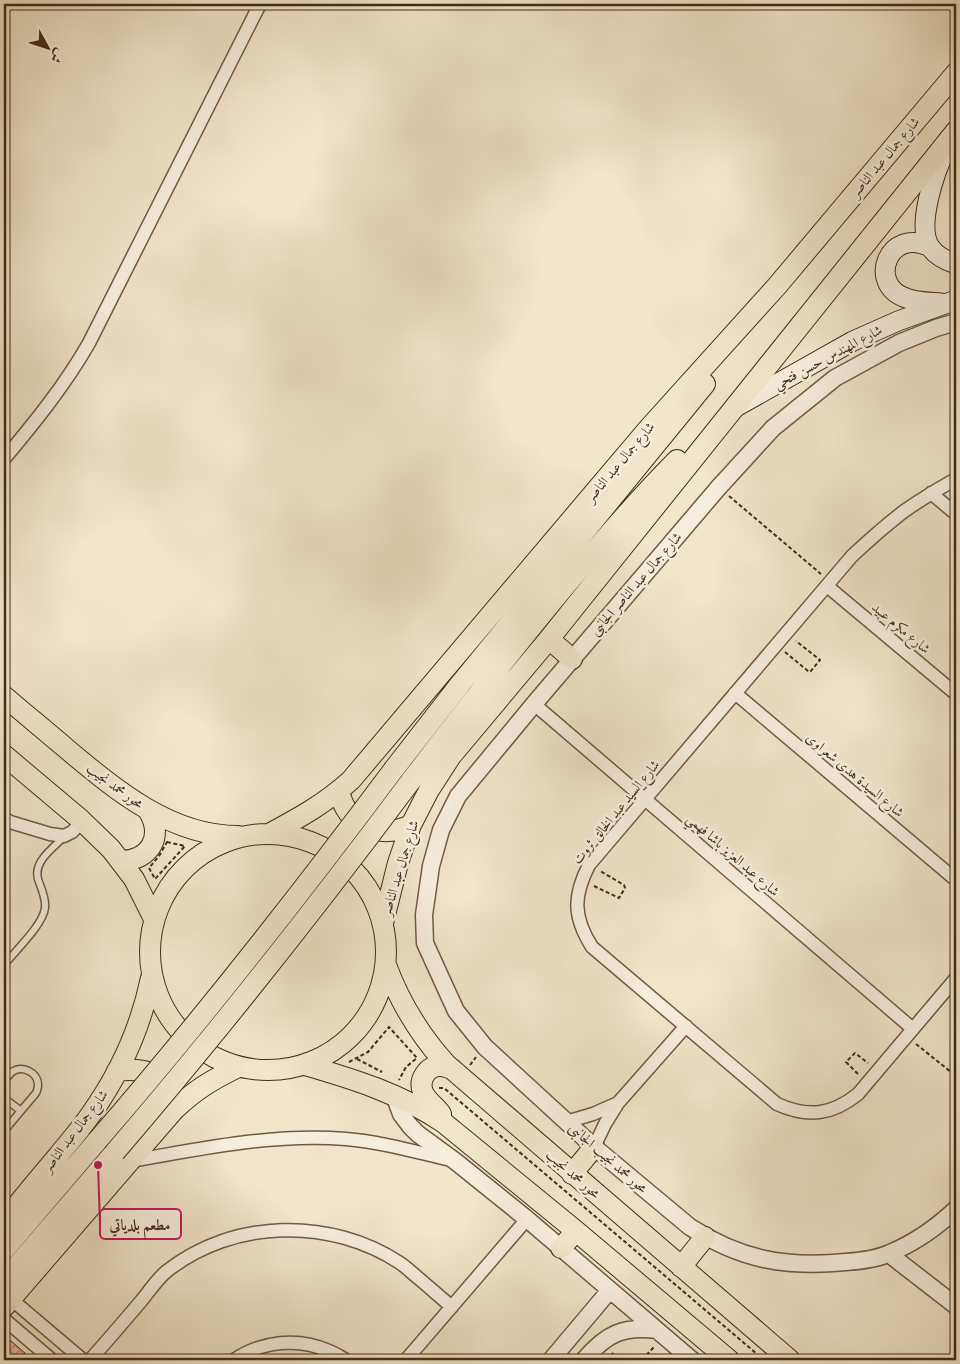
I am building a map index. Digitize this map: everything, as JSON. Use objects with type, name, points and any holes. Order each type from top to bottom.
[{"type":"main road","name":"شارع جمال عبد الناصر","points":[[269,834],[312,810],[351,780],[648,429],[777,286],[956,73]]},
{"type":"main road","name":"شارع جمال عبد الناصر","points":[[383,923],[398,863],[412,825],[429,790],[451,756],[549,639],[956,132]]},
{"type":"main road","points":[[930,247],[925,227],[928,201],[936,171],[956,132]]},
{"type":"main road","points":[[950,301],[905,298],[897,294],[887,282],[885,275],[886,262],[893,250],[910,242],[924,244],[941,257],[956,264]]},
{"type":"main road","points":[[4,1250],[145,1086],[242,967],[461,683],[690,403],[741,337],[777,286]]},
{"type":"main road","name":"شارع المهندس حسن فتحي","points":[[731,410],[853,341],[950,301]]},
{"type":"main road","points":[[6,1296],[122,1156],[204,1047],[521,640],[616,524],[678,459],[731,410]]},
{"type":"main road","points":[[549,639],[572,659]]},
{"type":"main road","name":"محور محمد نجيب","points":[[4,696],[93,771],[148,810],[170,822],[197,831],[229,836],[245,836]]},
{"type":"main road","points":[[4,755],[82,821],[111,849],[134,879],[154,919]]},
{"type":"main road","points":[[339,791],[341,799],[350,814],[370,829],[387,832],[404,829],[412,825]]},
{"type":"main road","points":[[121,861],[132,861],[149,850],[156,830],[154,819],[148,810]]},
{"type":"main road","points":[[269,834],[288,835],[307,840],[325,848],[356,872],[368,888],[377,905],[383,923],[386,965],[381,987],[372,1008],[360,1027],[344,1043],[325,1056],[305,1065],[283,1070],[260,1071],[220,1061],[189,1041],[176,1027],[157,994],[152,976],[149,948],[154,919],[161,902],[181,872],[195,859],[227,841],[245,836],[269,834]]},
{"type":"main road","name":"محور محمد نجيب","points":[[386,965],[411,1020],[434,1051],[452,1069],[790,1360]]},
{"type":"main road","name":"شارع جمال عبد الناصر","points":[[7,1210],[91,1114],[117,1071],[138,1024],[152,976]]},
{"type":"main road","points":[[305,1065],[353,1079],[396,1088],[444,1123],[730,1360]]},
{"type":"main road","points":[[444,1123],[440,1111],[422,1091],[422,1080],[424,1074],[433,1067],[444,1066],[452,1069]]},
{"type":"main road","points":[[122,1156],[194,1092],[208,1082],[238,1067]]},
{"type":"main road","points":[[117,1071],[137,1069],[156,1074],[172,1086],[183,1102]]},
{"type":"main road","points":[[572,1174],[594,1147]]},
{"type":"main road","points":[[561,1248],[576,1231]]},
{"type":"main road","points":[[680,1266],[705,1237]]},
{"type":"street","points":[[4,459],[46,408],[77,364],[89,343],[260,4]]},
{"type":"street","name":"شارع جمال عبد الناصر الجانبى","points":[[424,915],[431,866],[441,830],[458,796],[719,487],[773,428],[835,378],[898,343],[956,322]]},
{"type":"street","name":"شارع السيد عبد الخالق ثروت","points":[[956,479],[903,512],[852,556],[589,865],[582,879],[577,907],[579,922],[584,935],[592,947],[777,1104],[790,1110],[804,1113],[819,1113],[834,1109],[853,1098],[956,978]]},
{"type":"street","points":[[931,493],[956,514]]},
{"type":"street","name":"شارع مكرم عبيد","points":[[828,584],[956,694]]},
{"type":"street","name":"شارع السيدة هدى شعراوى","points":[[735,693],[956,880]]},
{"type":"street","name":"شارع عبد العزيز باشا فهمي","points":[[534,704],[645,799],[910,1033]]},
{"type":"street","points":[[4,818],[10,822],[50,834],[64,836],[72,832],[82,821]]},
{"type":"street","name":"محور محمد نجيب الجانبى","points":[[424,915],[425,942],[456,1011],[485,1047],[594,1147],[690,1227],[705,1237],[730,1249],[756,1258],[782,1263],[810,1265],[837,1263],[889,1254],[927,1233],[956,1209]]},
{"type":"street","points":[[594,1147],[618,1103],[686,1026]]},
{"type":"street","points":[[396,1088],[402,1114],[418,1134],[527,1219],[692,1360]]},
{"type":"street","points":[[566,1122],[618,1103]]},
{"type":"street","points":[[122,1156],[297,1138],[345,1139],[382,1144],[455,1161]]},
{"type":"street","points":[[406,1360],[527,1219]]},
{"type":"street","points":[[90,1360],[166,1272],[189,1256],[214,1244],[268,1231],[296,1230],[324,1233],[351,1239],[401,1263],[452,1307]]},
{"type":"street","points":[[889,1254],[956,1306]]},
{"type":"street","points":[[551,1360],[610,1290]]},
{"type":"street","points":[[6,1296],[82,1360]]},
{"type":"street","points":[[4,1319],[52,1360]]},
{"type":"street","points":[[584,1360],[594,1348],[609,1336],[625,1330],[641,1328],[660,1332]]},
{"type":"street","points":[[242,1358],[264,1346],[286,1342],[308,1344],[328,1350],[346,1360]]},
{"type":"lane","points":[[4,965],[42,918],[45,908],[45,897],[38,879],[37,870],[40,861],[64,836]]},
{"type":"lane","points":[[4,1082],[11,1073],[18,1069],[25,1069],[32,1072],[37,1078],[38,1086],[36,1093],[4,1131]]},
{"type":"lane","points":[[4,1098],[20,1111]]},
{"type":"path","points":[[719,487],[828,584]]},
{"type":"path","points":[[776,645],[809,672],[819,662],[820,660],[786,633]]},
{"type":"path","points":[[167,842],[185,846],[155,879],[149,868],[167,842]]},
{"type":"path","points":[[582,879],[617,898],[620,897],[625,886],[589,865]]},
{"type":"path","points":[[382,1072],[357,1059],[368,1052],[389,1027],[417,1058],[406,1067],[396,1088]]},
{"type":"path","points":[[910,1033],[956,1076]]},
{"type":"path","points":[[868,1082],[846,1062],[855,1053],[877,1071]]},
{"type":"path","points":[[642,1360],[660,1332]]},
{"type":"building","points":[[4,1335],[33,1360],[4,1360]]},
{"type":"place","name":"مطعم بلدياتي","points":[[98,1165]]}]
